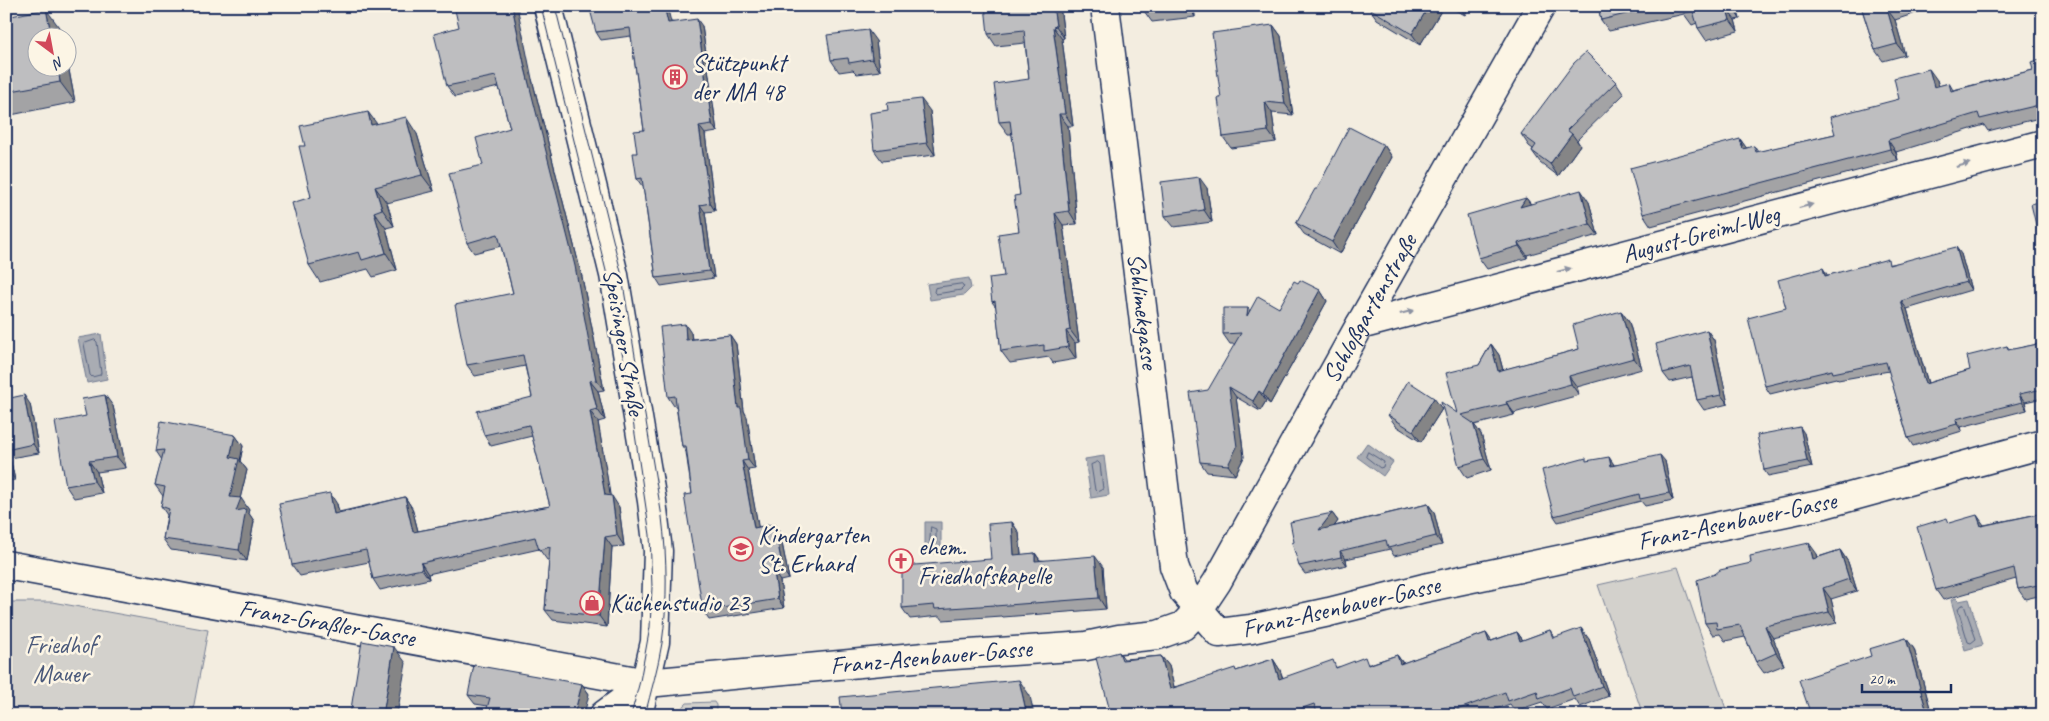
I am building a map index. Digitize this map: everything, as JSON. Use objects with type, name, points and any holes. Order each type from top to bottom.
[{"type":"street","name":"Speisinger Straße","points":[[548,6],[614,276],[652,501],[658,551],[655,642],[647,683],[638,715]]},
{"type":"street","name":"Schlimekgasse","points":[[1105,6],[1174,566],[1184,592],[1199,609]]},
{"type":"street","name":"Schloßgartenstraße","points":[[1199,609],[1217,582],[1360,325],[1542,6]]},
{"type":"street","name":"August-Greiml-Weg","points":[[1360,325],[2043,144]]},
{"type":"street","name":"Franz-Asenbauer-Gasse","points":[[647,683],[925,657],[1086,646],[1119,639],[1158,635],[1172,631],[1183,626],[1199,609],[1219,633],[1251,629],[1424,588],[1824,504],[2043,444]]},
{"type":"street","name":"Franz-Graßler-Gasse","points":[[6,564],[647,683]]},
{"type":"street","points":[[604,715],[647,683]]},
{"type":"green space","points":[[1678,567],[1728,715],[1643,715],[1598,585]]},
{"type":"green space","name":"Friedhof Mauer","points":[[6,602],[52,602],[208,630],[192,715],[6,715]]},
{"type":"green space","points":[[714,702],[716,705],[716,715],[676,715],[687,703]]},
{"type":"water","points":[[969,278],[971,288],[964,295],[930,300],[927,284]]},
{"type":"water","points":[[101,334],[107,379],[87,383],[78,338]]},
{"type":"water","points":[[1367,443],[1393,462],[1383,476],[1357,457]]},
{"type":"water","points":[[1104,456],[1109,495],[1091,498],[1085,459]]},
{"type":"water","points":[[925,522],[941,522],[941,553],[925,553]]},
{"type":"water","points":[[1956,598],[1959,601],[1969,599],[1983,645],[1965,650],[1951,600]]},
{"type":"building","points":[[454,6],[512,6],[525,68],[575,266],[596,380],[590,381],[597,409],[590,411],[605,495],[612,496],[617,535],[605,537],[599,616],[545,610],[550,547],[539,550],[535,537],[421,563],[422,569],[373,579],[366,550],[292,565],[279,503],[330,493],[334,514],[405,497],[413,532],[550,506],[529,425],[484,435],[477,411],[532,397],[523,355],[467,365],[455,305],[513,293],[498,234],[467,243],[449,173],[483,165],[476,138],[510,128],[496,76],[447,86],[434,34],[459,27]]},
{"type":"building","points":[[589,6],[664,6],[668,23],[697,19],[712,124],[699,126],[710,203],[700,205],[709,271],[656,278],[642,178],[637,179],[633,153],[637,153],[634,131],[644,130],[630,28],[596,32]]},
{"type":"building","points":[[985,6],[1053,6],[1056,26],[1053,27],[1065,114],[1059,114],[1069,211],[1055,213],[1070,330],[1066,331],[1068,347],[1044,351],[1044,345],[1001,351],[995,301],[992,302],[989,278],[1004,276],[998,234],[1019,231],[1014,196],[1020,195],[1010,121],[999,122],[994,84],[1029,79],[1024,30],[988,34]]},
{"type":"building","points":[[1144,6],[1182,6],[1144,11]]},
{"type":"building","points":[[1370,6],[1429,6],[1412,34],[1369,8]]},
{"type":"building","points":[[1598,6],[1659,6],[1601,20]]},
{"type":"building","points":[[1682,6],[1732,6],[1732,8],[1727,9],[1730,20],[1698,28],[1693,11],[1684,13]]},
{"type":"building","points":[[1861,6],[1895,6],[1887,9],[1897,44],[1875,50]]},
{"type":"building","points":[[46,9],[50,28],[28,28],[28,78],[59,78],[60,82],[6,92],[6,17]]},
{"type":"building","points":[[1273,25],[1285,104],[1265,102],[1268,131],[1223,137],[1218,98],[1221,98],[1212,33]]},
{"type":"building","points":[[868,30],[872,59],[849,63],[848,58],[831,60],[827,35]]},
{"type":"building","points":[[1586,52],[1616,82],[1567,130],[1572,134],[1550,164],[1532,151],[1536,145],[1521,134],[1574,63]]},
{"type":"building","points":[[2043,59],[2043,104],[1980,119],[1978,113],[1888,140],[1890,149],[1643,214],[1630,168],[1740,139],[1743,149],[1754,146],[1756,152],[1835,134],[1830,117],[1899,99],[1894,78],[1929,69],[1934,87],[1949,83],[1951,91],[2033,70],[2031,62]]},
{"type":"building","points":[[921,99],[927,143],[874,150],[870,113],[888,110],[887,103]]},
{"type":"building","points":[[368,112],[371,125],[406,117],[422,175],[375,187],[382,209],[374,212],[386,253],[362,260],[359,252],[309,265],[292,203],[311,197],[299,146],[305,146],[300,126]]},
{"type":"building","points":[[1349,127],[1384,145],[1332,242],[1296,223],[1315,189],[1317,189]]},
{"type":"building","points":[[1199,177],[1204,210],[1165,216],[1161,182]]},
{"type":"building","points":[[1581,190],[1590,224],[1518,243],[1519,246],[1479,258],[1467,215],[1526,198],[1520,207]]},
{"type":"building","points":[[2043,201],[2043,245],[2041,246],[2031,204]]},
{"type":"building","points":[[1956,247],[1966,282],[1901,301],[1925,384],[1970,370],[1967,356],[2007,346],[2008,350],[2043,343],[2043,389],[2019,394],[2022,402],[1956,419],[1957,424],[1908,438],[1886,362],[1833,373],[1832,370],[1765,386],[1748,318],[1786,308],[1778,280],[1823,268],[1825,276],[1888,259],[1889,265]]},
{"type":"building","points":[[1300,280],[1320,290],[1263,394],[1259,391],[1253,401],[1229,387],[1237,447],[1228,465],[1200,462],[1190,393],[1208,390],[1241,333],[1223,334],[1223,308],[1248,308],[1247,316],[1258,296],[1279,308],[1294,281],[1298,283]]},
{"type":"building","points":[[1621,311],[1634,358],[1569,376],[1571,384],[1506,402],[1507,404],[1461,415],[1473,423],[1484,459],[1459,466],[1441,402],[1457,413],[1446,373],[1479,365],[1491,344],[1498,371],[1579,349],[1573,325]]},
{"type":"building","points":[[685,324],[686,340],[730,335],[738,408],[741,408],[748,460],[742,461],[754,528],[774,524],[783,570],[774,572],[778,599],[703,611],[684,495],[692,494],[686,446],[682,446],[675,396],[668,397],[660,327]]},
{"type":"building","points":[[1707,330],[1721,395],[1697,400],[1690,366],[1663,373],[1656,344]]},
{"type":"building","points":[[1408,381],[1434,398],[1413,431],[1388,415]]},
{"type":"building","points":[[24,395],[33,444],[6,450],[6,399]]},
{"type":"building","points":[[105,395],[117,457],[89,461],[94,481],[66,486],[55,422],[86,416],[82,399]]},
{"type":"building","points":[[161,421],[235,435],[230,457],[239,459],[230,497],[241,498],[236,511],[246,509],[239,550],[163,539],[169,509],[161,506],[165,487],[155,485],[164,450],[156,451]]},
{"type":"building","points":[[1800,427],[1807,461],[1764,470],[1757,435]]},
{"type":"building","points":[[1660,455],[1669,493],[1640,499],[1639,494],[1554,516],[1542,470],[1586,458],[1586,461],[1609,457],[1611,466]]},
{"type":"building","points":[[6,459],[9,472],[6,472]]},
{"type":"building","points":[[1428,504],[1436,536],[1388,548],[1386,540],[1340,551],[1341,557],[1299,566],[1292,543],[1294,542],[1290,522],[1332,513],[1319,530]]},
{"type":"building","points":[[2043,513],[2043,584],[2018,589],[2014,568],[1936,590],[1917,527],[1947,518],[1949,523],[1977,515],[1981,526]]},
{"type":"building","points":[[1012,522],[1014,555],[1035,553],[1035,561],[1095,556],[1099,598],[995,606],[935,609],[934,605],[902,608],[902,566],[991,559],[988,524]]},
{"type":"building","points":[[1809,543],[1813,559],[1840,550],[1849,579],[1823,588],[1829,612],[1765,626],[1776,653],[1756,662],[1740,625],[1717,629],[1716,622],[1705,623],[1697,580],[1715,574],[1720,570],[1751,563],[1750,556]]},
{"type":"building","points":[[1581,628],[1602,686],[1573,697],[1570,688],[1539,699],[1537,691],[1508,701],[1505,692],[1443,715],[1318,715],[1314,704],[1283,715],[1111,715],[1096,658],[1119,652],[1122,660],[1161,656],[1170,689],[1235,668],[1236,671],[1273,659],[1279,679],[1333,660],[1336,668],[1365,657],[1368,665],[1397,655],[1400,664],[1486,633],[1489,642],[1517,632],[1520,641],[1550,630],[1553,638]]},
{"type":"building","points":[[1906,638],[1926,709],[1907,715],[1811,715],[1799,680],[1871,656],[1869,649]]},
{"type":"building","points":[[362,641],[394,647],[383,715],[350,715]]},
{"type":"building","points":[[474,665],[582,684],[574,715],[485,715],[490,698],[468,695]]},
{"type":"building","points":[[1019,680],[1027,715],[842,715],[840,697]]},
{"type":"tram line","points":[[541,6],[607,275],[625,367],[650,535],[652,587],[650,627],[640,681],[631,715]]},
{"type":"tram line","points":[[555,6],[621,272],[662,517],[666,580],[664,627],[645,715]]},
{"type":"place","name":"Stützpunkt der MA 48","points":[[675,77]]},
{"type":"place","name":"Kindergarten St. Erhard","points":[[741,549]]},
{"type":"place","name":"ehem. Friedhofskapelle","points":[[901,561]]},
{"type":"place","name":"Küchenstudio 23","points":[[592,603]]}]
